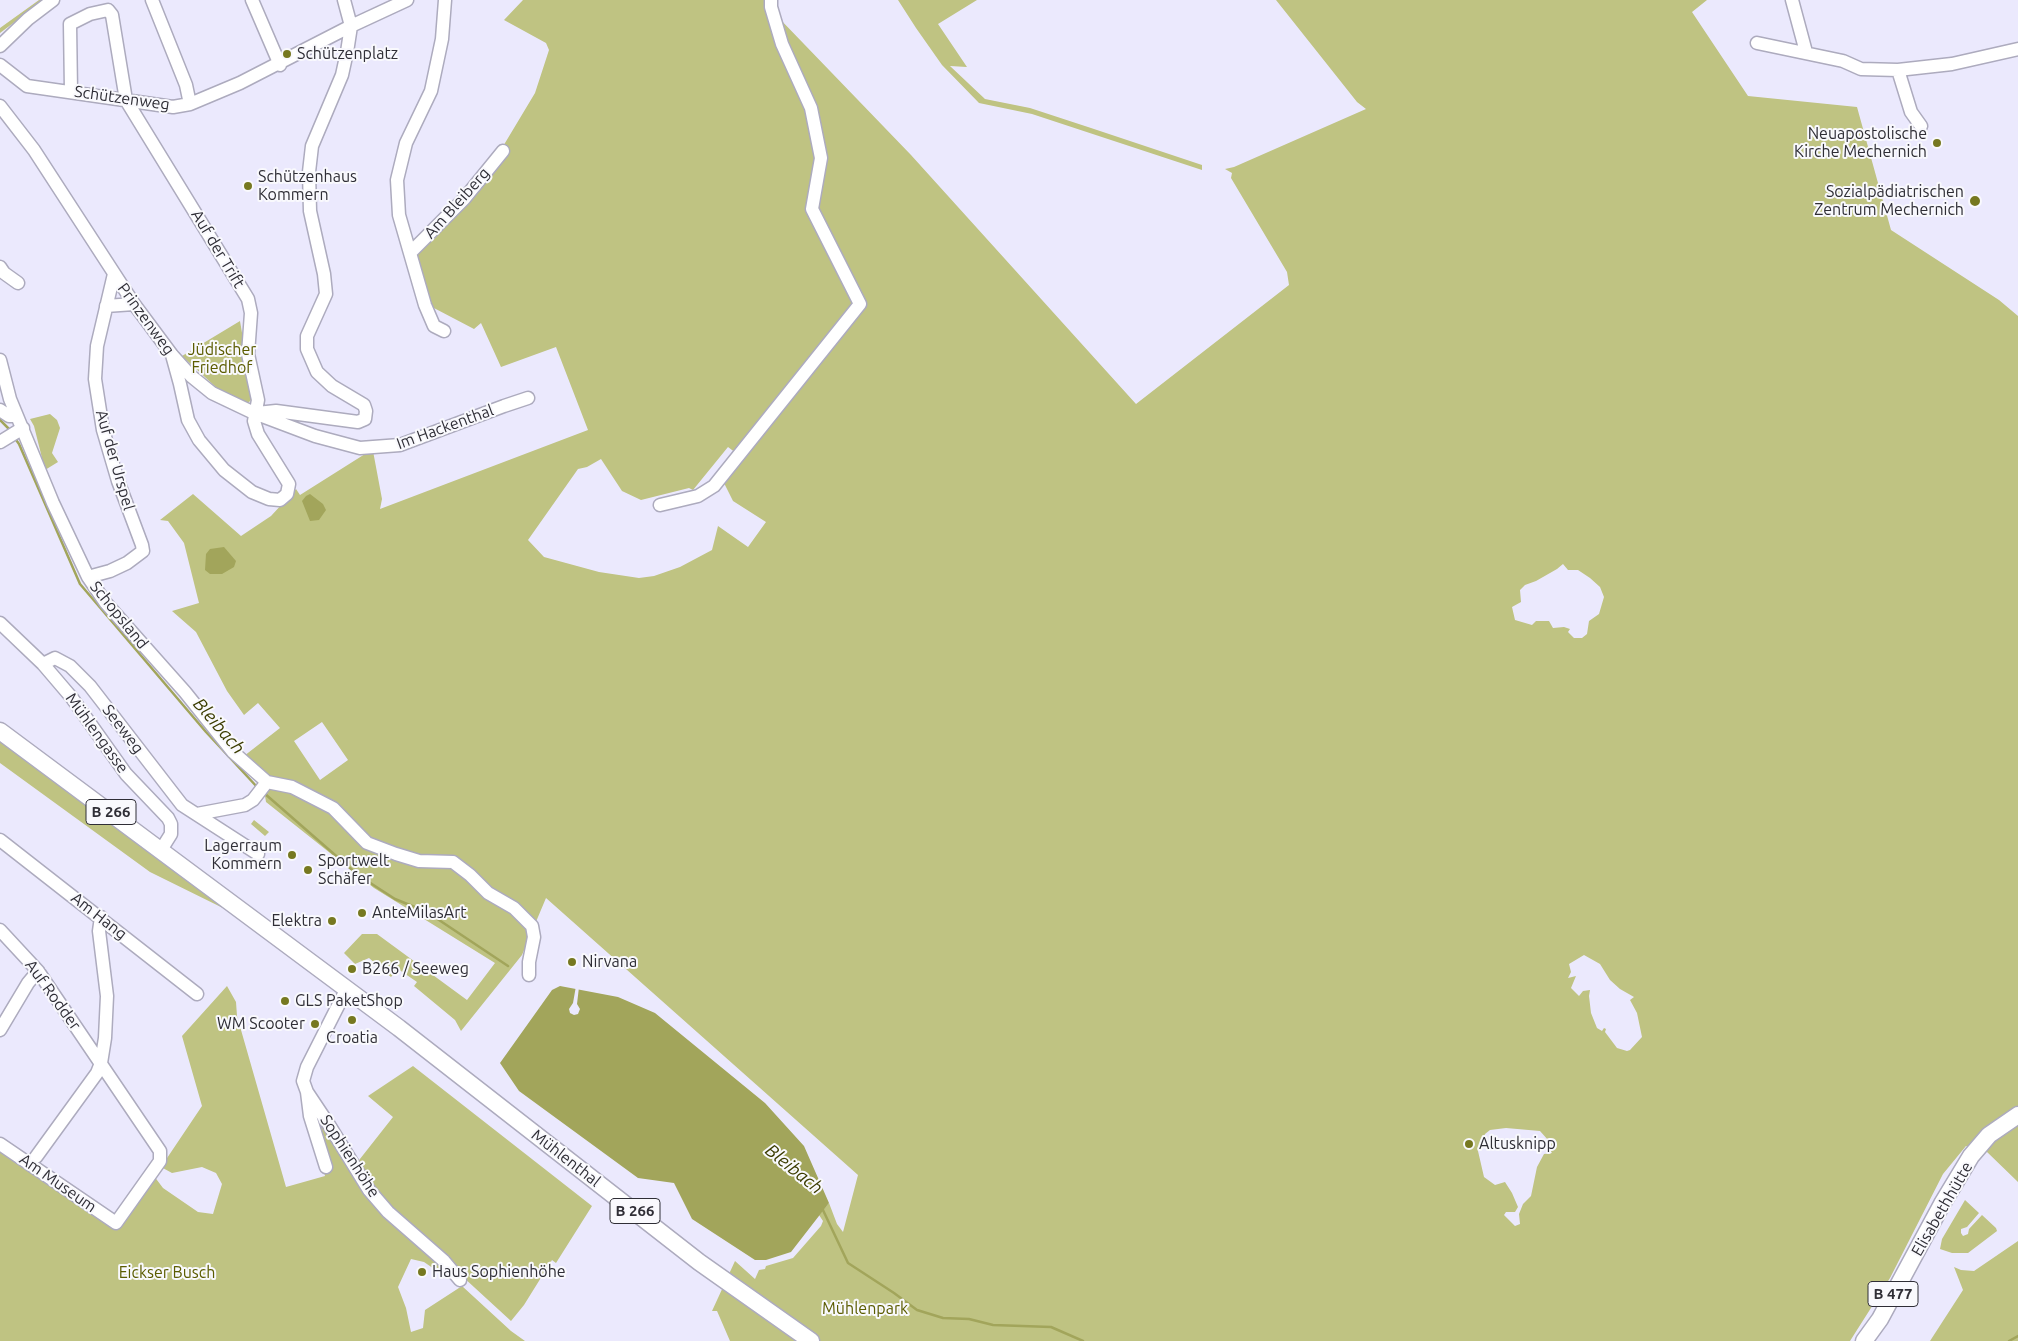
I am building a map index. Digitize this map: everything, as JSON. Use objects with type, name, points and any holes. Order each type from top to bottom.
[{"type":"main road","name":"B 266","points":[[0,730],[346,990]]},
{"type":"main road","name":"Mühlenthal","points":[[346,990],[462,1077],[699,1262],[811,1341]]},
{"type":"main road","name":"Elisabethhütte","points":[[1864,1341],[1880,1319],[1942,1204],[1971,1156],[1989,1135],[2018,1115]]},
{"type":"street","points":[[0,46],[28,19],[53,0]]},
{"type":"street","points":[[152,0],[186,85],[190,104]]},
{"type":"street","points":[[252,0],[280,64]]},
{"type":"street","points":[[254,414],[276,411],[358,422],[364,419],[366,412],[364,405],[332,386],[317,372],[307,349],[307,336],[326,294],[324,274],[310,210],[309,172],[312,146],[342,75],[348,52],[351,26],[344,0]]},
{"type":"street","name":"Schützenweg","points":[[0,65],[27,86],[173,107],[190,104],[280,64],[351,26],[407,0]]},
{"type":"street","name":"Am Bleiberg","points":[[444,330],[434,326],[425,304],[398,215],[397,180],[406,143],[431,91],[442,38],[445,0]]},
{"type":"street","points":[[660,505],[698,496],[714,486],[860,304],[812,209],[821,158],[811,108],[782,44],[771,8],[771,0]]},
{"type":"street","points":[[1792,0],[1806,52]]},
{"type":"street","points":[[71,91],[70,24],[90,14],[101,10],[108,10],[112,15],[126,100]]},
{"type":"street","points":[[1757,42],[1843,61],[1861,70],[1898,70],[2017,54]]},
{"type":"street","points":[[1898,70],[1910,112],[1921,126]]},
{"type":"street","name":"Auf der Trift","points":[[126,100],[248,299],[251,313],[248,354],[258,400],[254,421],[258,434],[289,484],[287,494],[280,500],[268,499],[252,492],[224,470],[199,440],[188,420],[172,355]]},
{"type":"street","name":"Prinzenweg","points":[[0,106],[34,150],[134,304],[172,355],[191,376],[212,393],[254,414],[315,436],[360,448]]},
{"type":"street","name":"Am Bleiberg","points":[[410,253],[464,199],[503,151]]},
{"type":"street","points":[[0,267],[4,273],[18,284]]},
{"type":"street","name":"Auf der Urspel","points":[[88,577],[118,567],[143,551],[118,481],[103,430],[98,395],[95,359],[114,274]]},
{"type":"street","points":[[106,306],[134,304]]},
{"type":"street","name":"Schopsland","points":[[0,360],[8,395],[17,416],[12,435],[54,503],[88,577],[105,602],[185,692],[263,788]]},
{"type":"street","name":"Im Hackenthal","points":[[360,448],[400,445],[528,398]]},
{"type":"street","points":[[0,410],[10,416],[17,416]]},
{"type":"street","name":"Mühlengasse","points":[[0,623],[44,664],[72,698],[126,774],[168,818],[171,824],[171,834],[161,850]]},
{"type":"street","name":"Seeweg","points":[[44,664],[55,658],[67,663],[80,675],[177,800],[258,854]]},
{"type":"street","points":[[196,814],[245,805],[263,788],[292,787],[334,808],[367,843],[419,861],[453,862],[470,875],[488,893],[514,908],[532,926],[534,931],[529,975]]},
{"type":"street","name":"Am Hang","points":[[0,840],[197,994]]},
{"type":"street","points":[[36,1157],[97,1073],[101,1063],[105,1038],[107,996],[99,930],[101,918]]},
{"type":"street","name":"Auf Rodder","points":[[0,930],[38,971],[160,1151],[160,1161],[116,1223]]},
{"type":"street","points":[[0,1030],[28,983],[38,971]]},
{"type":"street","points":[[326,1167],[310,1116],[307,1092],[303,1081],[307,1067],[346,990]]},
{"type":"street","name":"Sophienhöhe","points":[[307,1092],[369,1190],[388,1212],[444,1261],[460,1280]]},
{"type":"street","name":"Am Museum","points":[[0,1144],[116,1223]]},
{"type":"green space","points":[[39,0],[44,0],[0,33],[0,28]]},
{"type":"green space","name":"Mühlenpark","points":[[523,0],[776,0],[777,16],[911,155],[1136,404],[1289,285],[1287,272],[1231,178],[1232,173],[1225,169],[1234,167],[1366,109],[1357,102],[1276,0],[1707,0],[1692,12],[1748,96],[1857,107],[1891,230],[1999,300],[2018,316],[2018,1182],[1987,1152],[1966,1146],[1943,1174],[1890,1278],[1850,1341],[730,1341],[717,1311],[712,1311],[735,1261],[755,1279],[759,1270],[765,1269],[766,1266],[793,1258],[821,1226],[823,1221],[819,1215],[829,1203],[837,1224],[843,1232],[858,1175],[546,898],[522,955],[461,1031],[455,1020],[414,986],[417,982],[398,969],[391,977],[369,958],[355,964],[344,953],[362,934],[377,934],[467,1000],[495,963],[374,888],[266,802],[261,771],[244,756],[280,728],[258,703],[244,715],[227,691],[196,632],[172,611],[199,603],[184,543],[168,521],[160,520],[193,494],[241,536],[271,516],[296,489],[300,495],[365,454],[373,451],[382,499],[380,509],[588,430],[556,347],[501,367],[481,323],[474,329],[432,307],[414,256],[502,148],[535,93],[549,50],[546,43],[504,20]],"holes":[[[728,447],[736,453],[722,479],[733,501],[766,522],[748,547],[718,526],[712,550],[680,567],[654,576],[639,578],[599,572],[544,557],[528,540],[578,469],[587,467],[601,459],[622,491],[641,500],[689,488],[693,490]],[[1563,564],[1568,570],[1578,570],[1600,587],[1604,597],[1599,614],[1589,621],[1587,634],[1582,638],[1574,638],[1568,632],[1570,629],[1564,627],[1553,628],[1549,621],[1536,621],[1532,625],[1515,620],[1512,607],[1521,602],[1520,590],[1525,585]],[[322,722],[348,760],[320,780],[294,741]],[[1584,955],[1600,964],[1610,980],[1620,989],[1634,997],[1630,1000],[1637,1013],[1642,1037],[1630,1050],[1617,1048],[1605,1032],[1606,1029],[1604,1028],[1602,1031],[1597,1028],[1591,1013],[1590,990],[1583,991],[1579,996],[1571,988],[1576,976],[1568,978],[1571,972],[1569,964]],[[1506,1128],[1540,1131],[1548,1140],[1552,1153],[1544,1154],[1537,1167],[1531,1196],[1523,1204],[1519,1214],[1520,1224],[1515,1226],[1504,1215],[1506,1212],[1515,1212],[1518,1207],[1512,1193],[1505,1182],[1495,1185],[1484,1177],[1478,1151],[1485,1134],[1490,1130]]]},
{"type":"green space","points":[[898,0],[977,0],[938,24],[967,67],[950,66],[985,99],[1030,108],[1202,165],[1202,170],[1032,114],[979,103],[942,65]]},
{"type":"green space","name":"Jüdischer Friedhof","points":[[240,321],[253,398],[247,404],[219,390],[182,356]]},
{"type":"green space","points":[[50,414],[57,420],[60,428],[52,453],[58,462],[45,470],[34,426],[30,419]]},
{"type":"green space","points":[[0,738],[229,911],[150,872],[0,763]]},
{"type":"green space","points":[[254,820],[269,832],[265,836],[251,824]]},
{"type":"green space","name":"Eickser Busch","points":[[227,986],[236,1002],[237,1016],[286,1187],[325,1176],[312,1108],[360,1181],[445,1266],[440,1273],[424,1262],[411,1259],[398,1287],[406,1308],[411,1332],[423,1328],[425,1310],[462,1286],[511,1331],[525,1341],[0,1341],[0,1150],[114,1224],[154,1176],[163,1188],[198,1212],[213,1214],[222,1184],[216,1173],[202,1167],[172,1173],[161,1167],[202,1106],[182,1036]]},
{"type":"green space","points":[[413,1066],[592,1206],[556,1263],[552,1260],[524,1305],[511,1321],[390,1210],[356,1164],[393,1117],[368,1096]]},
{"type":"green space","points":[[1965,1200],[1979,1213],[1967,1227],[1961,1229],[1963,1236],[1968,1234],[1969,1229],[1982,1215],[1997,1231],[1968,1253],[1952,1253],[1940,1249],[1942,1239]]},
{"type":"green space","points":[[2018,1241],[2018,1341],[1930,1341],[1963,1290],[1954,1267],[1961,1270],[1974,1271]]},
{"type":"water","points":[[310,494],[323,504],[326,510],[319,520],[310,521],[302,501]]},
{"type":"water","points":[[224,547],[236,561],[234,567],[222,574],[210,574],[205,570],[206,554],[210,549]]},
{"type":"water","points":[[560,986],[618,997],[655,1013],[765,1103],[804,1146],[829,1203],[791,1252],[766,1260],[755,1260],[692,1219],[674,1183],[638,1178],[519,1091],[500,1063],[552,990]]},
{"type":"pier","points":[[576,986],[579,987],[577,1004],[580,1009],[578,1014],[574,1015],[570,1013],[569,1009],[573,1003]]},
{"type":"waterway","name":"Bleibach","points":[[0,420],[10,430]]},
{"type":"waterway","name":"Bleibach","points":[[14,437],[19,444],[80,584],[206,732],[258,788]]},
{"type":"waterway","name":"Bleibach","points":[[264,793],[358,875],[395,899],[427,912],[508,966]]},
{"type":"waterway","name":"Bleibach","points":[[822,1208],[848,1263],[917,1310],[943,1318],[969,1319],[993,1325],[1051,1327],[1083,1341]]},
{"type":"waterway","name":"Bleibach","points":[[2009,1341],[2018,1336]]},
{"type":"place","name":"Schützenplatz","points":[[287,54]]},
{"type":"place","name":"Neuapostolische Kirche Mechernich","points":[[1937,143]]},
{"type":"place","name":"Schützenhaus Kommern","points":[[248,186]]},
{"type":"place","name":"Sozialpädiatrischen Zentrum Mechernich","points":[[1975,201]]},
{"type":"place","name":"Lagerraum Kommern","points":[[292,855]]},
{"type":"place","name":"Sportwelt Schäfer","points":[[308,870]]},
{"type":"place","name":"AnteMilasArt","points":[[362,913]]},
{"type":"place","name":"Elektra","points":[[332,921]]},
{"type":"place","name":"Nirvana","points":[[572,962]]},
{"type":"place","name":"B266 / Seeweg","points":[[352,969]]},
{"type":"place","name":"GLS PaketShop","points":[[285,1001]]},
{"type":"place","name":"Croatia","points":[[352,1020]]},
{"type":"place","name":"WM Scooter","points":[[315,1024]]},
{"type":"place","name":"Altusknipp","points":[[1469,1144]]},
{"type":"place","name":"Haus Sophienhöhe","points":[[422,1272]]}]
